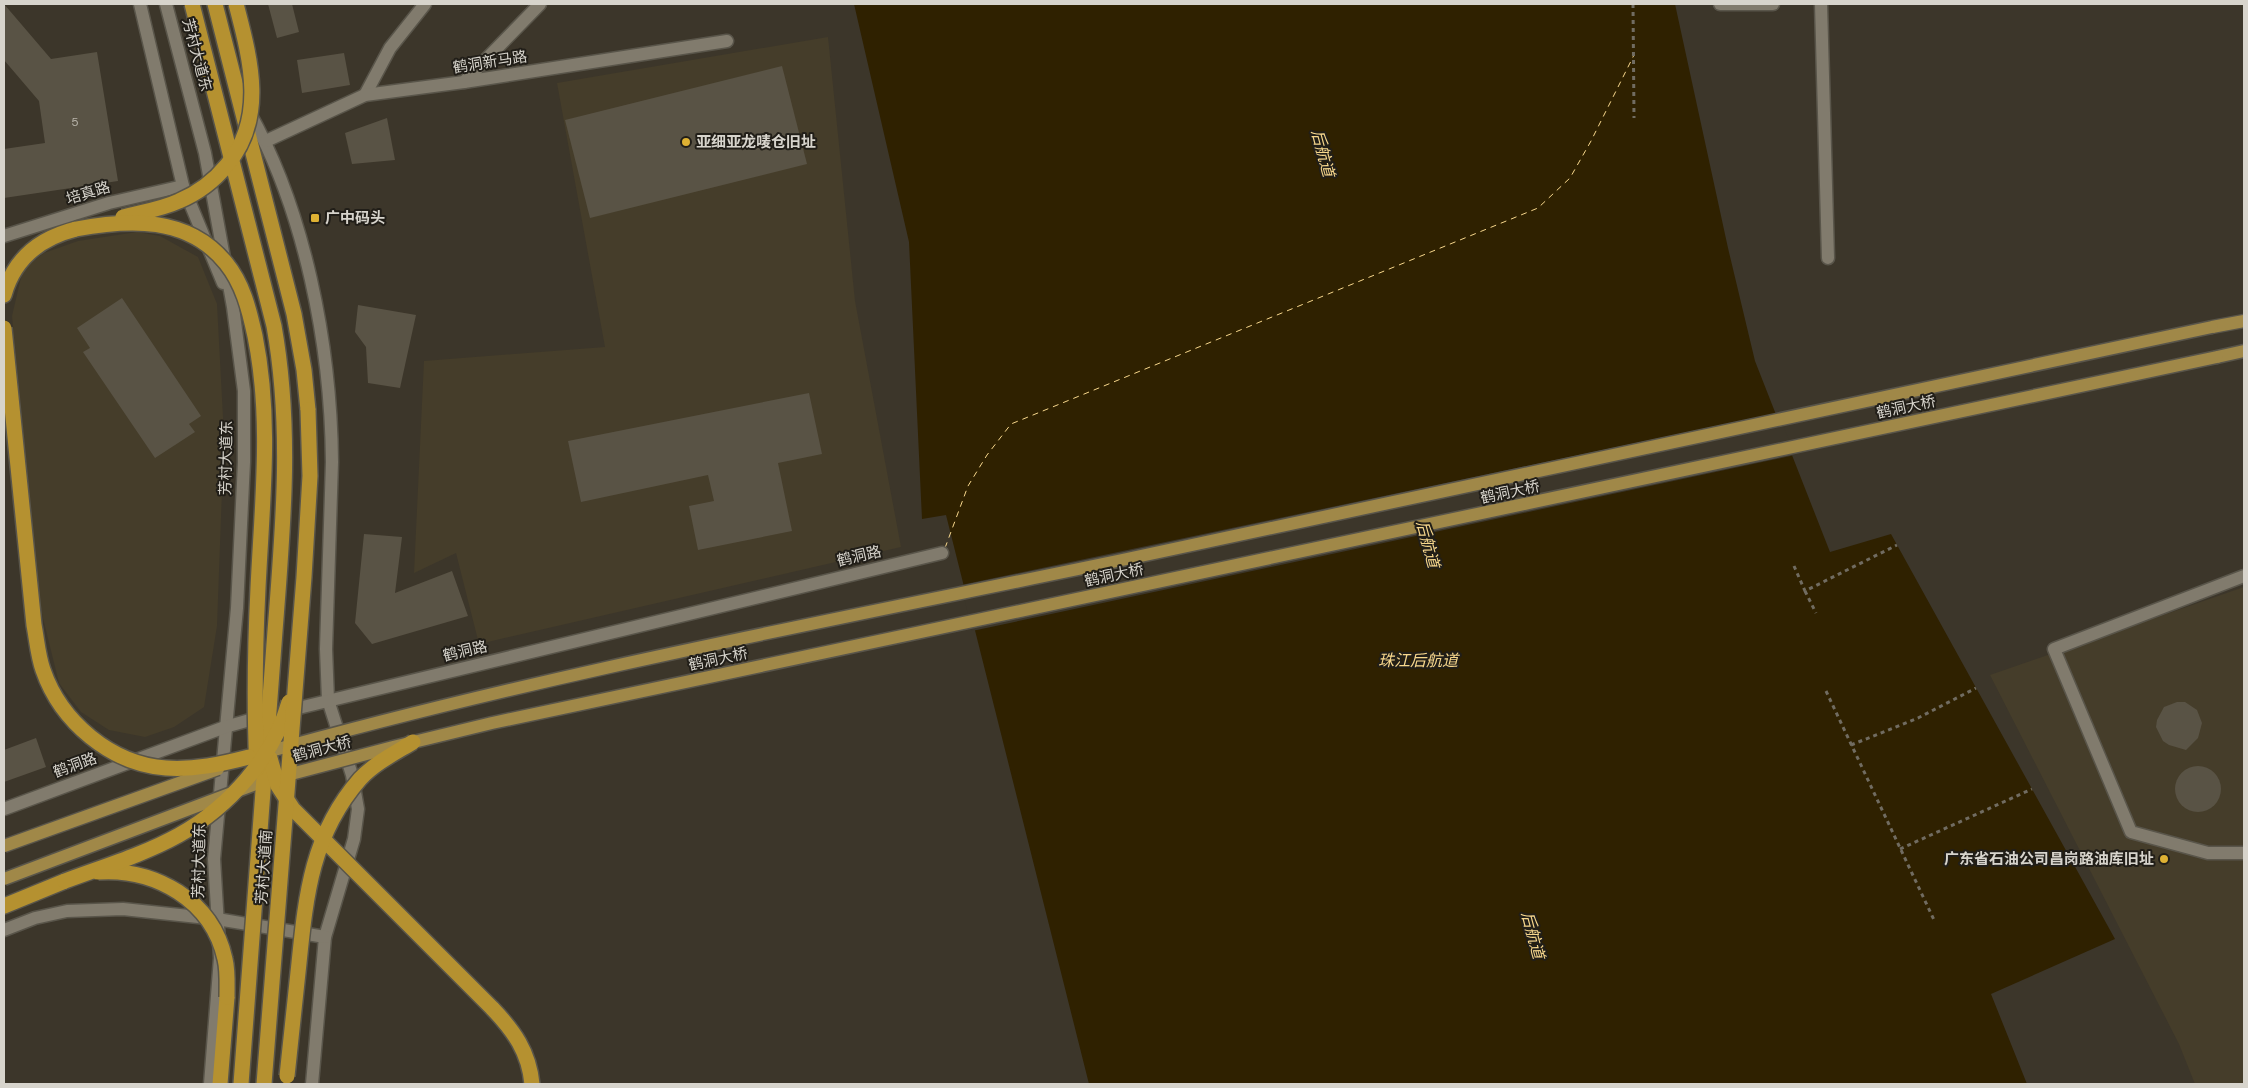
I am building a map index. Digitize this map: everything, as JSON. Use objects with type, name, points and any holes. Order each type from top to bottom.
[{"type":"highway","name":"芳村大道东","points":[[192,4],[274,326],[282,379],[286,432],[286,471],[261,823]]},
{"type":"highway","name":"芳村大道东","points":[[215,4],[294,314],[304,370],[308,410],[310,476],[298,652]]},
{"type":"highway","points":[[4,295],[13,272],[30,251],[51,238],[178,202],[213,180],[230,161],[239,149],[249,124],[253,97],[249,53],[236,4]]},
{"type":"highway","points":[[76,230],[114,223],[143,222],[163,225],[185,232],[207,245],[225,262],[234,274],[246,299],[261,372],[266,430],[254,696],[261,823]]},
{"type":"highway","points":[[4,328],[34,625],[39,657],[46,678],[56,697],[74,722],[98,743],[136,763],[179,769],[209,766],[249,757]]},
{"type":"highway","points":[[4,906],[178,835],[207,816],[237,789],[259,762],[277,735],[292,688],[298,652]]},
{"type":"highway","name":"芳村大道南","points":[[264,1084],[298,652]]},
{"type":"highway","points":[[269,716],[269,745],[273,773],[278,786],[293,809],[504,1021],[522,1046],[532,1084]]},
{"type":"highway","points":[[288,1082],[305,906],[315,859],[335,816],[361,779],[382,761],[413,742]]},
{"type":"highway","name":"芳村大道南","points":[[242,1084],[261,823]]},
{"type":"highway","points":[[65,881],[98,872],[138,874],[176,890],[198,907],[221,945],[226,960],[227,977],[220,1084]]},
{"type":"main road","name":"鹤洞大桥","points":[[4,846],[249,757],[414,712],[610,667],[1396,502],[2244,320]]},
{"type":"main road","name":"鹤洞大桥","points":[[4,878],[74,850],[261,782],[492,723],[2244,351]]},
{"type":"street","points":[[140,4],[183,186],[234,307]]},
{"type":"street","name":"芳村大道东","points":[[166,4],[205,153],[234,307],[244,391],[244,462],[238,608],[225,727],[214,859],[217,919]]},
{"type":"street","points":[[365,95],[390,48],[425,4]]},
{"type":"street","points":[[464,82],[540,4]]},
{"type":"street","points":[[1720,4],[1773,4]]},
{"type":"street","points":[[1821,4],[1828,258]]},
{"type":"street","name":"鹤洞新马路","points":[[266,141],[365,95],[464,82],[728,41]]},
{"type":"street","name":"芳村大道东","points":[[238,93],[266,141],[287,195],[304,256],[316,310],[329,398],[332,462],[326,649],[328,700],[352,775],[358,809],[354,839],[326,937]]},
{"type":"street","name":"培真路","points":[[4,236],[109,203],[183,186]]},
{"type":"street","name":"鹤洞路","points":[[4,809],[225,727],[328,700],[942,553]]},
{"type":"street","points":[[2244,576],[2054,649],[2132,832],[2208,853],[2244,853]]},
{"type":"street","points":[[4,930],[43,916],[86,910],[123,909],[217,919],[326,937],[312,1084]]},
{"type":"street","points":[[210,1084],[220,958],[217,919]]},
{"type":"path","points":[[1633,4],[1634,118]]},
{"type":"path","points":[[1806,591],[1897,545]]},
{"type":"path","points":[[1794,566],[1816,613]]},
{"type":"path","points":[[1851,745],[1918,718],[1976,688]]},
{"type":"path","points":[[1826,692],[1935,922]]},
{"type":"path","points":[[1900,849],[2032,789]]},
{"type":"shaded area","points":[[828,37],[855,301],[901,547],[479,644],[456,553],[414,573],[424,361],[605,347],[557,83]]},
{"type":"shaded area","points":[[137,232],[160,236],[198,257],[217,304],[224,436],[217,626],[204,707],[174,727],[145,737],[109,730],[81,712],[59,683],[40,606],[12,316],[23,269],[44,253],[78,241]]},
{"type":"shaded area","name":"广东省石油公司昌岗路油库旧址","points":[[2244,587],[2244,1084],[2195,1084],[2179,1044],[1990,675]]},
{"type":"water","name":"珠江后航道","points":[[854,4],[1675,4],[1728,248],[1755,361],[1830,552],[1891,534],[2115,939],[1991,994],[2027,1084],[1089,1084],[946,515],[922,519],[909,242]]},
{"type":"pier","points":[[1778,413],[1795,455],[972,631],[961,585]]},
{"type":"building","points":[[4,4],[51,59],[97,52],[118,181],[4,198],[4,149],[45,143],[39,101],[4,60]]},
{"type":"building","points":[[268,4],[292,4],[299,32],[277,38]]},
{"type":"building","points":[[344,53],[350,85],[302,93],[297,60]]},
{"type":"building","name":"亚细亚龙唛仓旧址","points":[[782,66],[807,164],[590,218],[565,120]]},
{"type":"building","points":[[387,118],[395,160],[352,164],[345,133]]},
{"type":"building","points":[[122,298],[201,416],[189,424],[195,432],[155,458],[83,352],[90,348],[77,328]]},
{"type":"building","points":[[358,305],[416,315],[400,388],[368,383],[366,347],[355,332]]},
{"type":"building","points":[[809,393],[822,454],[778,463],[792,531],[698,550],[689,506],[714,501],[708,475],[581,502],[568,441]]},
{"type":"building","points":[[364,534],[402,537],[395,593],[452,571],[468,616],[372,644],[355,623]]},
{"type":"building","points":[[2177,702],[2185,702],[2197,710],[2202,723],[2198,738],[2186,750],[2169,745],[2163,741],[2156,727],[2157,720],[2164,707]]},
{"type":"building","points":[[36,738],[46,767],[4,782],[4,750]]},
{"type":"building","points":[[2198,766],[2211,770],[2217,776],[2221,789],[2217,802],[2211,808],[2198,812],[2185,808],[2179,802],[2175,789],[2179,776],[2185,770]]},
{"type":"ferry route","points":[[945,548],[968,486],[987,455],[1011,424],[1538,208],[1570,178],[1591,141],[1634,55]]},
{"type":"place","name":"亚细亚龙唛仓旧址","points":[[686,142]]},
{"type":"place","name":"广中码头","points":[[315,218]]},
{"type":"place","name":"广东省石油公司昌岗路油库旧址","points":[[2164,859]]},
{"type":"water label","name":"后航道","points":[[1323,153]]},
{"type":"water label","name":"后航道","points":[[1428,544]]},
{"type":"water label","name":"后航道","points":[[1533,935]]}]
